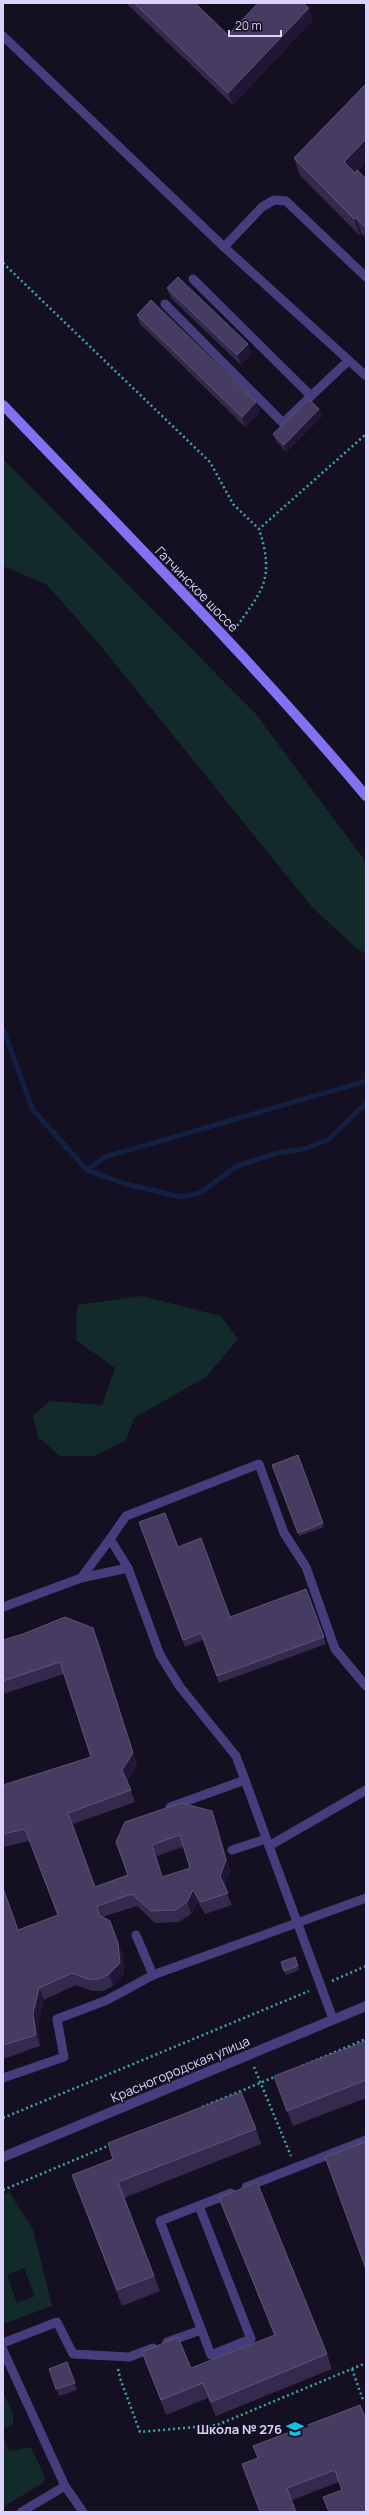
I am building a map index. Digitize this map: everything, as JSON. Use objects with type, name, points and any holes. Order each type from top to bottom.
[{"type":"main road","name":"Гатчинское шоссе","points":[[3,406],[228,640],[366,796]]},
{"type":"street","name":"Красногородская улица","points":[[3,2157],[366,2006]]},
{"type":"lane","points":[[3,36],[224,247],[366,376]]},
{"type":"lane","points":[[224,247],[262,207],[274,200],[286,201],[366,276]]},
{"type":"lane","points":[[193,279],[311,396]]},
{"type":"lane","points":[[164,304],[283,423],[348,360]]},
{"type":"lane","points":[[81,1578],[126,1516],[259,1464],[284,1533],[306,1567],[335,1649],[366,1686]]},
{"type":"lane","points":[[110,1539],[128,1568],[160,1655],[180,1687],[236,1756],[333,2019]]},
{"type":"lane","points":[[3,1607],[81,1578],[128,1568]]},
{"type":"lane","points":[[167,1808],[246,1780]]},
{"type":"lane","points":[[232,1850],[268,1843],[366,1790]]},
{"type":"lane","points":[[3,2078],[64,2057],[57,2019],[107,2000],[153,1975],[298,1924],[366,1898]]},
{"type":"lane","points":[[136,1935],[153,1975]]},
{"type":"lane","points":[[199,2206],[251,2339],[211,2355],[160,2222],[199,2206],[366,2140]]},
{"type":"lane","points":[[3,2343],[57,2322],[73,2354],[129,2357],[201,2330]]},
{"type":"lane","points":[[3,2350],[65,2486],[83,2512]]},
{"type":"lane","points":[[21,2512],[65,2486]]},
{"type":"path","points":[[3,263],[210,462],[233,504],[259,529],[267,554],[267,578],[255,601],[228,640]]},
{"type":"path","points":[[259,529],[364,436],[366,438]]},
{"type":"path","points":[[3,2118],[366,1966]]},
{"type":"path","points":[[295,2068],[366,2039]]},
{"type":"path","points":[[253,2065],[296,2168]]},
{"type":"path","points":[[195,2110],[281,2074]]},
{"type":"path","points":[[3,2190],[116,2142]]},
{"type":"path","points":[[118,2366],[120,2378],[140,2432],[217,2425],[366,2363]]},
{"type":"path","points":[[352,2369],[362,2400]]},
{"type":"green space","points":[[3,459],[255,713],[366,862],[366,954],[356,948],[312,907],[100,645],[46,584],[3,566]]},
{"type":"green space","points":[[142,1296],[221,1316],[238,1339],[206,1377],[134,1418],[126,1440],[94,1456],[60,1456],[38,1437],[33,1416],[50,1401],[102,1405],[115,1368],[76,1340],[77,1305]]},
{"type":"green space","points":[[9,2192],[33,2229],[52,2306],[3,2324],[3,2194]],"holes":[[[24,2268],[35,2296],[17,2303],[7,2275]]]},
{"type":"green space","points":[[3,2391],[13,2415],[13,2424],[3,2429]]},
{"type":"green space","points":[[3,2435],[9,2451],[31,2447],[45,2477],[43,2483],[3,2507]]},
{"type":"building","points":[[134,3],[195,3],[228,35],[258,3],[303,3],[309,8],[228,93]]},
{"type":"building","points":[[366,84],[366,139],[344,162],[355,173],[357,170],[365,178],[366,177],[366,228],[356,218],[354,219],[294,158]]},
{"type":"building","points":[[178,277],[248,344],[237,355],[167,288]]},
{"type":"building","points":[[151,300],[256,402],[242,417],[137,315]]},
{"type":"building","points":[[309,399],[319,409],[284,445],[273,434]]},
{"type":"building","points":[[298,1455],[323,1523],[298,1533],[272,1465]]},
{"type":"building","points":[[165,1513],[178,1547],[201,1538],[230,1617],[306,1589],[324,1637],[217,1676],[201,1633],[183,1640],[139,1522]]},
{"type":"building","points":[[65,1617],[93,1628],[133,1753],[122,1770],[131,1790],[68,1813],[95,1887],[128,1875],[116,1842],[125,1822],[181,1803],[212,1811],[226,1860],[220,1876],[228,1893],[201,1902],[193,1890],[187,1902],[175,1910],[151,1911],[132,1894],[97,1906],[99,1915],[110,1921],[118,1943],[120,1963],[109,1974],[99,1979],[87,1979],[72,1973],[39,1988],[33,2013],[36,2035],[3,2045],[3,1888],[18,1930],[58,1915],[25,1829],[3,1834],[3,1785],[91,1757],[60,1662],[3,1681],[3,1640],[23,1634]],"holes":[[[180,1835],[190,1868],[162,1877],[152,1845]]]},
{"type":"building","points":[[295,1957],[298,1966],[284,1971],[281,1962]]},
{"type":"building","points":[[366,2041],[366,2080],[287,2111],[274,2076]]},
{"type":"building","points":[[241,2092],[256,2129],[118,2182],[154,2276],[117,2290],[72,2175],[113,2159],[108,2143]]},
{"type":"building","points":[[365,2142],[366,2144],[366,2269],[325,2157]]},
{"type":"building","points":[[257,2182],[327,2354],[211,2402],[203,2383],[161,2400],[142,2352],[178,2337],[191,2368],[275,2335],[219,2198]]},
{"type":"building","points":[[67,2362],[75,2383],[56,2389],[49,2369]]},
{"type":"building","points":[[360,2405],[366,2420],[366,2512],[329,2512],[323,2497],[342,2490],[335,2470],[287,2488],[296,2512],[260,2512],[242,2464],[258,2458],[253,2446]]},
{"type":"waterway","points":[[3,1029],[33,1110],[87,1170],[122,1183],[181,1197],[200,1193],[237,1166],[274,1154],[307,1148],[329,1139],[366,1103]]},
{"type":"waterway","points":[[87,1170],[105,1157],[366,1081]]},
{"type":"place","name":"Школа № 276","points":[[295,2429]]}]
